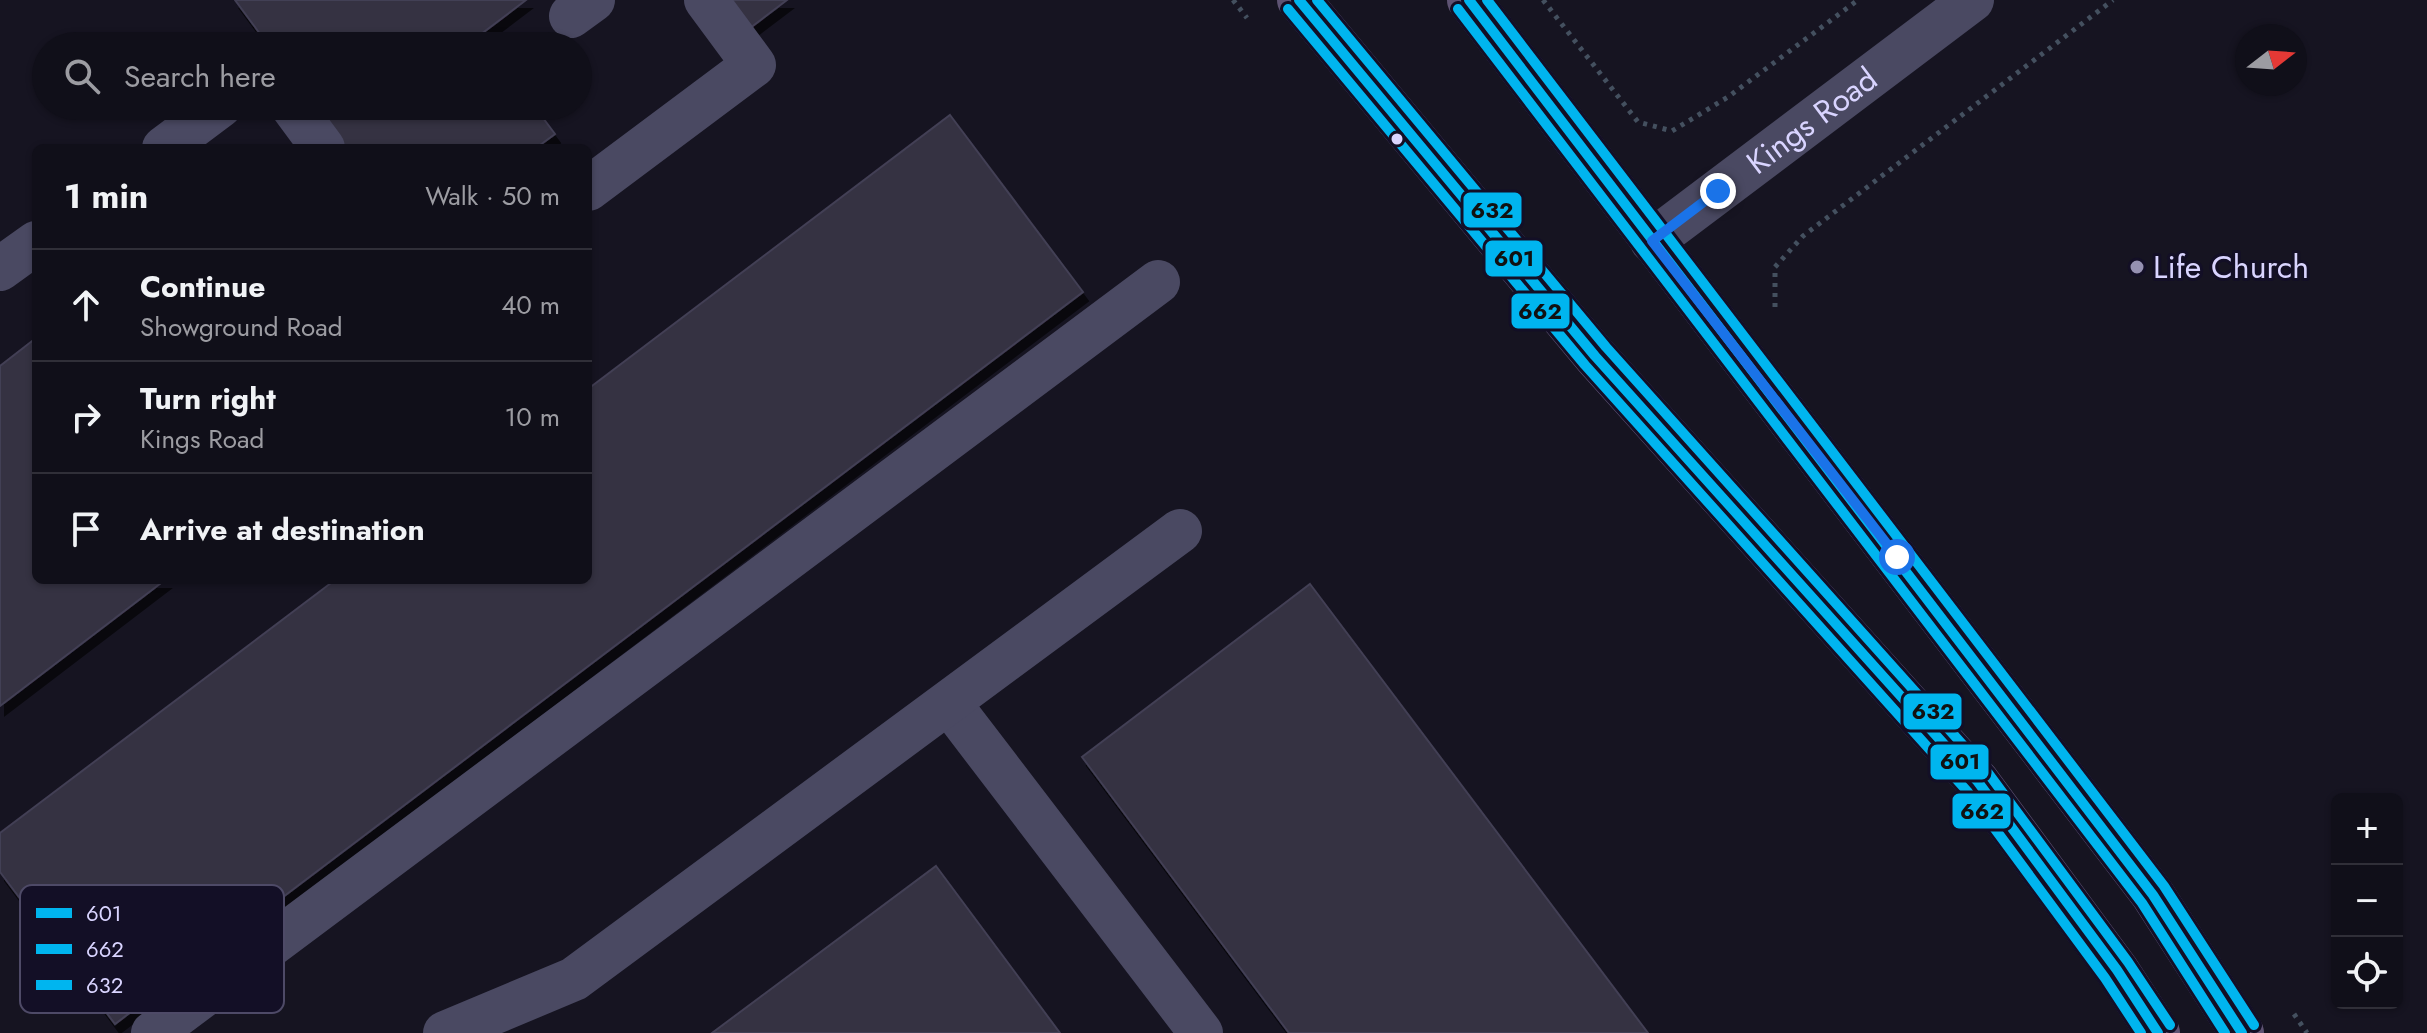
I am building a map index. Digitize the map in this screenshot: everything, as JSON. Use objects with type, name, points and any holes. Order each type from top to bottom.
[{"type":"main road","points":[[1299,0],[1595,356],[1978,782],[2117,970],[2158,1033]]},
{"type":"main road","points":[[1469,0],[2153,895],[2242,1033]]},
{"type":"street","points":[[592,186],[754,65],[706,0]]},
{"type":"street","name":"Kings Road","points":[[1652,241],[1972,0]]},
{"type":"street","points":[[169,144],[201,120]]},
{"type":"street","points":[[302,120],[320,144]]},
{"type":"street","points":[[0,269],[32,246]]},
{"type":"street","points":[[284,935],[1158,282]]},
{"type":"street","points":[[445,1033],[574,979],[1180,531]]},
{"type":"street","points":[[949,703],[1201,1033]]},
{"type":"street","points":[[153,1033],[180,1013]]},
{"type":"path","points":[[1543,0],[1638,122],[1672,131],[1728,97],[1858,0]]},
{"type":"path","points":[[1775,267],[1803,236],[2113,0]]},
{"type":"building","points":[[235,0],[526,0],[484,32],[259,32]]},
{"type":"building","points":[[722,0],[787,0],[746,31]]},
{"type":"building","points":[[950,115],[1083,292],[284,896],[284,885],[20,885],[20,898],[0,872],[0,833],[330,584],[592,584],[592,386]]},
{"type":"building","points":[[325,120],[544,120],[555,134],[541,144],[343,144]]},
{"type":"building","points":[[32,341],[32,584],[160,584],[0,706],[0,366]]},
{"type":"building","points":[[1310,584],[1648,1033],[1289,1033],[1082,757]]},
{"type":"building","points":[[936,866],[1060,1033],[712,1033]]},
{"type":"building","points":[[107,1013],[130,1013],[115,1024]]},
{"type":"transit line","name":"601","points":[[1299,0],[1595,356],[1978,782],[2117,970],[2158,1033]]},
{"type":"transit line","name":"632","points":[[1317,0],[1606,347],[1988,773],[2128,962],[2170,1025]]},
{"type":"transit line","name":"601","points":[[1469,0],[2153,895],[2242,1033]]},
{"type":"transit line","name":"632","points":[[1487,0],[2164,886],[2254,1025]]},
{"type":"transit line","name":"662","points":[[1288,9],[1585,365],[1967,791],[2105,978],[2141,1033]]},
{"type":"transit line","name":"662","points":[[1458,9],[2142,903],[2225,1033]]},
{"type":"place","name":"Life Church","points":[[2137,267]]},
{"type":"route","points":[[1718,191],[1652,241],[1897,557]]}]
